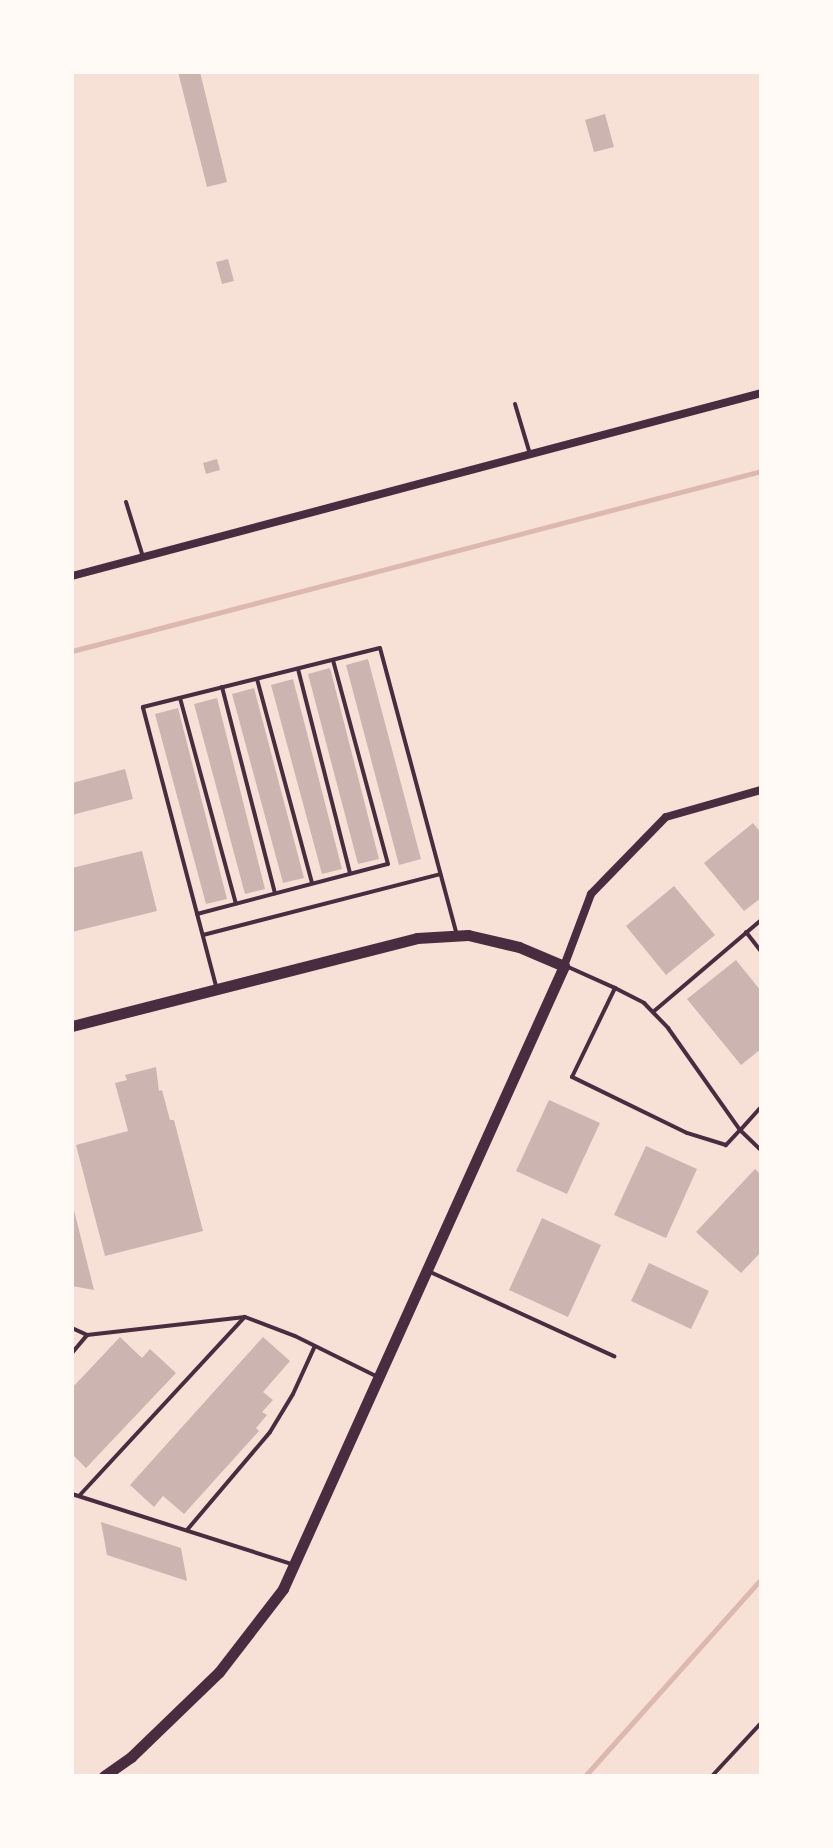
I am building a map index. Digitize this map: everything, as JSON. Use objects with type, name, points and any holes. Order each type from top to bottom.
[{"type":"street","points":[[72,576],[761,393]]},
{"type":"street","points":[[104,1776],[131,1757],[219,1672],[283,1589],[381,1378],[564,966],[591,894],[666,817],[761,790]]},
{"type":"street","points":[[72,1026],[395,942],[457,935],[496,940],[564,966]]},
{"type":"lane","points":[[515,404],[530,454]]},
{"type":"lane","points":[[126,502],[143,557]]},
{"type":"lane","points":[[217,989],[143,707],[380,648],[457,935]]},
{"type":"lane","points":[[197,914],[388,864],[333,660]]},
{"type":"lane","points":[[298,669],[350,873]]},
{"type":"lane","points":[[257,679],[312,883]]},
{"type":"lane","points":[[222,687],[275,893]]},
{"type":"lane","points":[[180,698],[236,904]]},
{"type":"lane","points":[[203,935],[440,874]]},
{"type":"lane","points":[[653,1012],[761,920]]},
{"type":"lane","points":[[746,932],[761,951]]},
{"type":"lane","points":[[564,966],[644,1003],[740,1130],[761,1150]]},
{"type":"lane","points":[[615,988],[572,1077],[687,1133],[726,1145],[761,1107]]},
{"type":"lane","points":[[428,1271],[614,1356]]},
{"type":"lane","points":[[72,1328],[87,1335],[245,1317],[295,1336],[314,1348],[381,1378]]},
{"type":"lane","points":[[79,1496],[245,1317]]},
{"type":"lane","points":[[72,1353],[87,1335]]},
{"type":"lane","points":[[187,1530],[270,1432],[293,1394],[314,1348]]},
{"type":"lane","points":[[72,1494],[293,1565]]},
{"type":"lane","points":[[712,1776],[761,1723]]},
{"type":"building","points":[[178,72],[200,72],[227,182],[207,187]]},
{"type":"building","points":[[605,114],[614,147],[594,152],[585,120]]},
{"type":"building","points":[[228,259],[234,281],[222,284],[216,262]]},
{"type":"building","points":[[217,459],[220,470],[206,474],[203,463]]},
{"type":"building","points":[[368,659],[421,859],[399,865],[346,665]]},
{"type":"building","points":[[330,668],[379,859],[358,864],[308,674]]},
{"type":"building","points":[[293,679],[342,869],[322,874],[271,685]]},
{"type":"building","points":[[254,688],[304,878],[283,883],[232,694]]},
{"type":"building","points":[[217,698],[265,889],[245,894],[194,704]]},
{"type":"building","points":[[178,708],[227,899],[206,904],[155,714]]},
{"type":"building","points":[[125,769],[133,799],[72,815],[72,783]]},
{"type":"building","points":[[753,823],[761,833],[761,898],[744,911],[704,863]]},
{"type":"building","points":[[142,851],[157,911],[72,932],[72,868]]},
{"type":"building","points":[[674,886],[715,935],[666,975],[626,926]]},
{"type":"building","points":[[736,960],[761,991],[761,1049],[741,1065],[687,999]]},
{"type":"building","points":[[156,1067],[159,1091],[162,1090],[170,1120],[174,1120],[203,1231],[105,1256],[76,1145],[128,1131],[115,1083],[127,1080],[125,1075]]},
{"type":"building","points":[[549,1100],[600,1123],[567,1194],[516,1171]]},
{"type":"building","points":[[646,1146],[697,1169],[666,1238],[614,1215]]},
{"type":"building","points":[[755,1169],[761,1175],[761,1252],[741,1273],[696,1232]]},
{"type":"building","points":[[73,1206],[94,1290],[72,1286]]},
{"type":"building","points":[[542,1218],[601,1245],[568,1317],[509,1290]]},
{"type":"building","points":[[649,1263],[709,1291],[691,1329],[631,1301]]},
{"type":"building","points":[[120,1337],[142,1358],[150,1349],[176,1373],[86,1468],[72,1454],[72,1388]]},
{"type":"building","points":[[263,1337],[290,1361],[263,1392],[273,1400],[262,1412],[267,1415],[256,1428],[259,1431],[184,1514],[163,1496],[154,1507],[130,1485]]},
{"type":"building","points":[[101,1522],[181,1548],[187,1581],[107,1555]]},
{"type":"waterway","points":[[72,651],[761,471]]},
{"type":"waterway","points":[[585,1776],[761,1579]]}]
